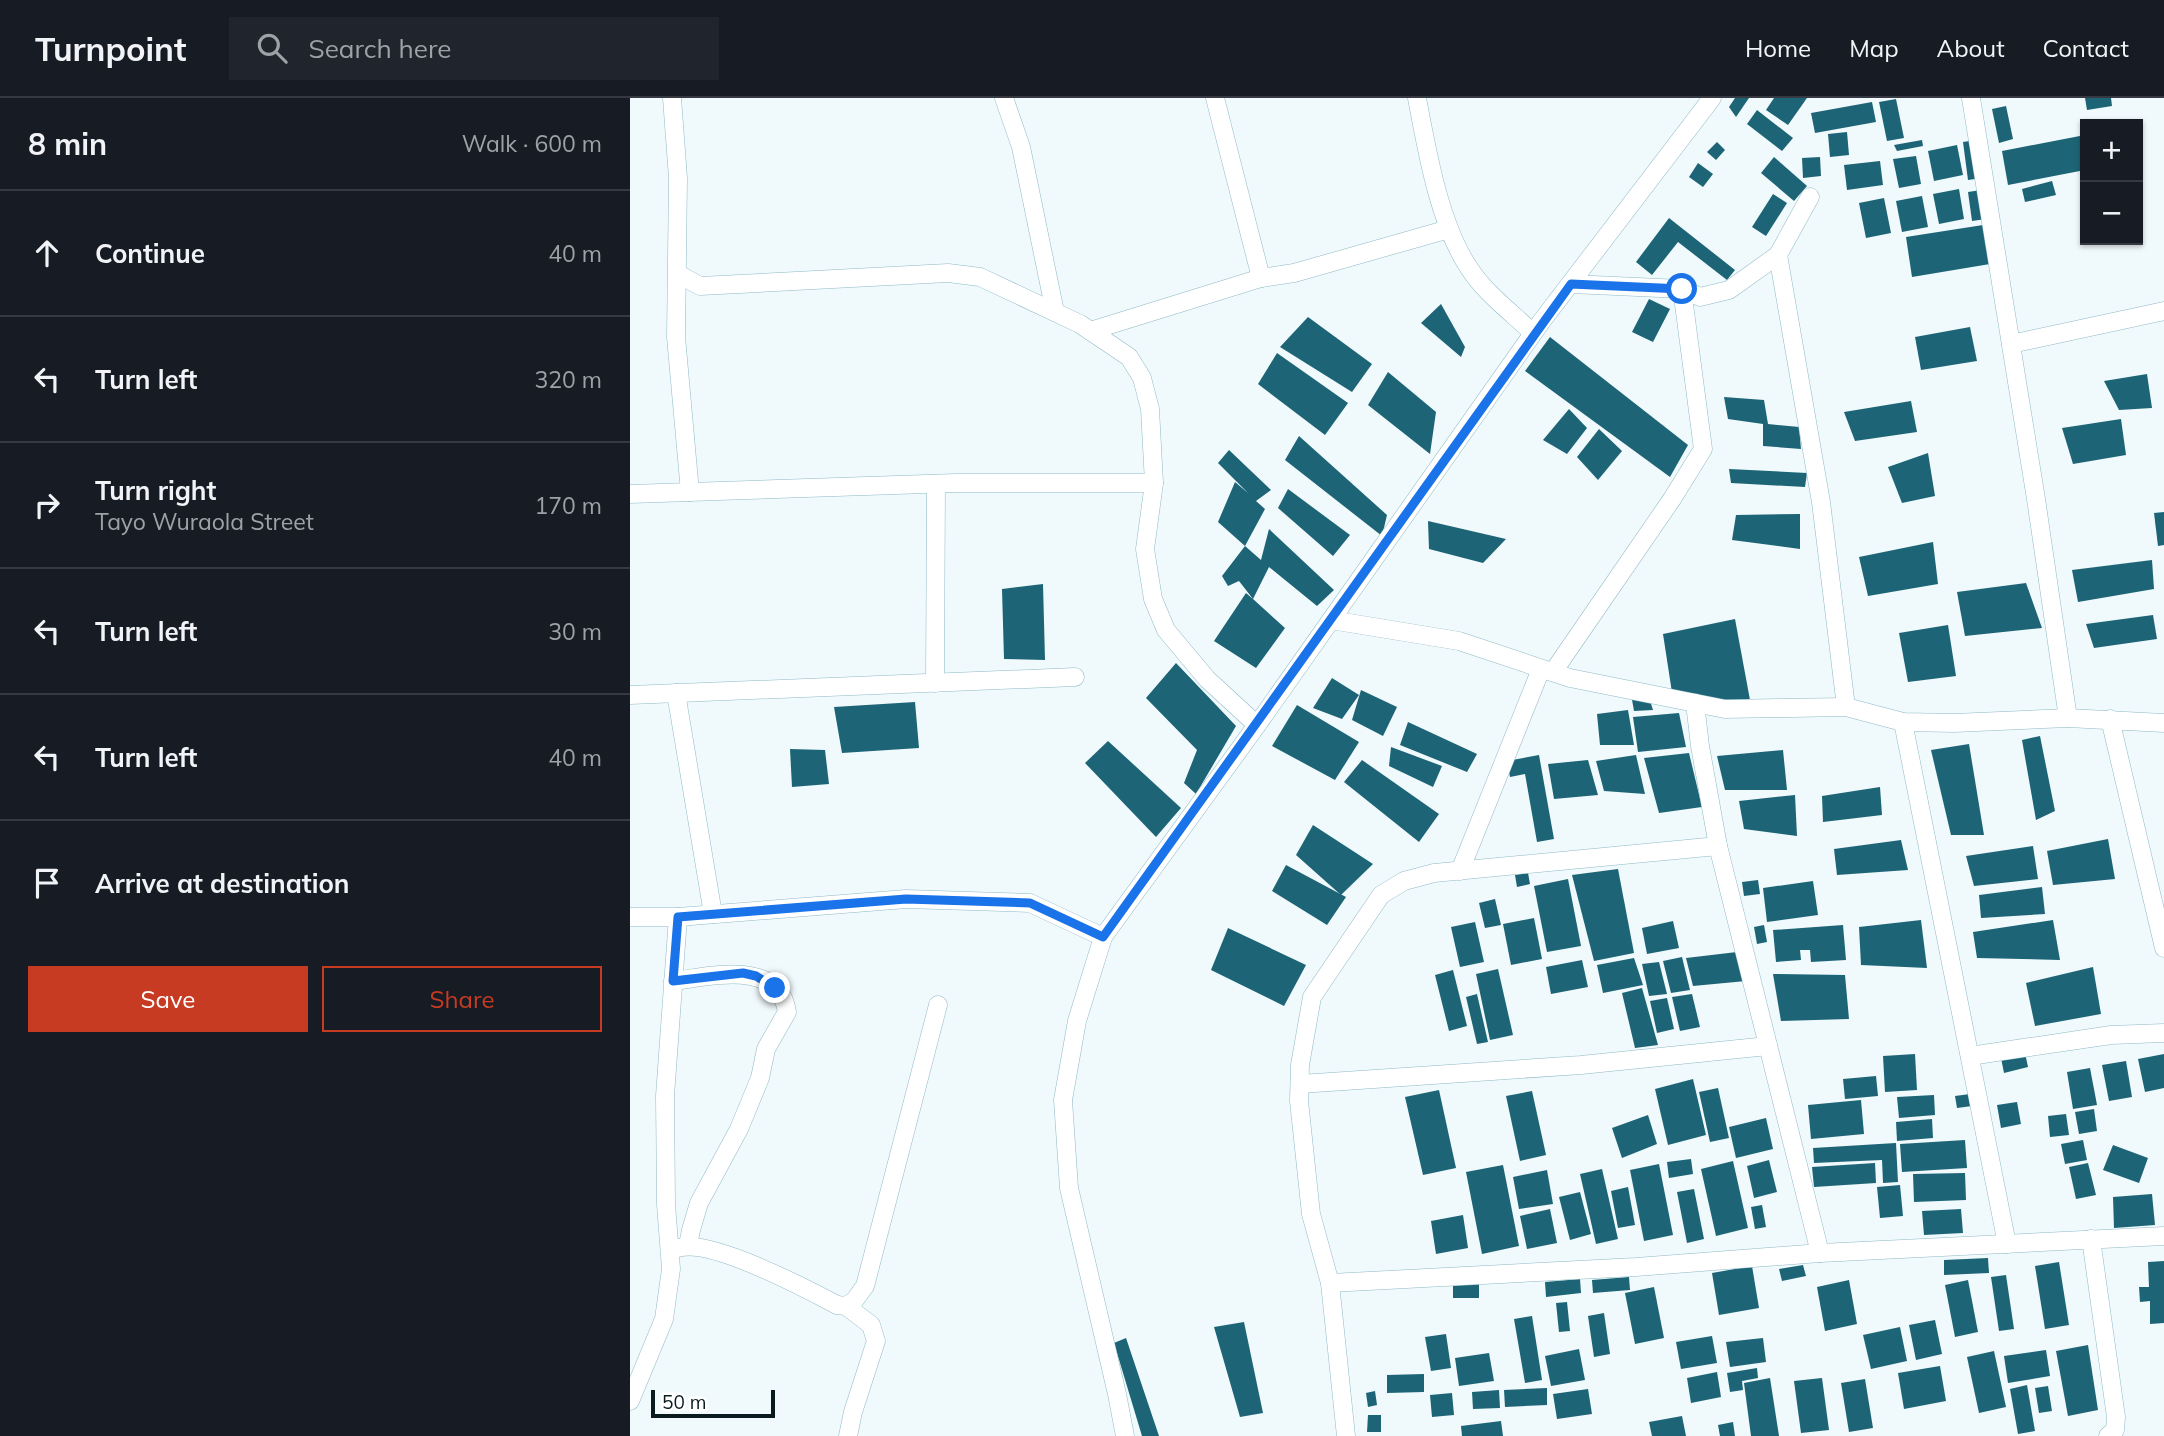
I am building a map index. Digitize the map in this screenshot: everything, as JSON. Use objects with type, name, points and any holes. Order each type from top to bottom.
[{"type":"street","points":[[672,98],[678,178],[676,337],[690,492]]},
{"type":"street","points":[[1004,98],[1021,147],[1055,312]]},
{"type":"street","points":[[1215,98],[1261,278]]},
{"type":"street","points":[[1417,98],[1427,151],[1449,229],[1468,267],[1479,281],[1534,333]]},
{"type":"street","points":[[1125,1436],[1069,1188],[1063,1100],[1077,1021],[1103,937],[1257,725],[1534,333],[1712,98]]},
{"type":"street","points":[[1971,98],[2068,718]]},
{"type":"street","points":[[1571,284],[1682,289],[1700,297],[1729,290],[1778,255],[1810,197]]},
{"type":"street","points":[[1090,331],[1261,278],[1294,273],[1449,229]]},
{"type":"street","points":[[1778,255],[1821,502],[1846,707]]},
{"type":"street","points":[[678,274],[700,286],[948,273],[980,277],[1055,312],[1129,356],[1142,378],[1150,409],[1154,483],[1145,549],[1153,599],[1166,630],[1182,650],[1207,679],[1257,725]]},
{"type":"street","points":[[677,302],[700,286]]},
{"type":"street","points":[[1460,871],[1547,670],[1680,488],[1703,449],[1682,289]]},
{"type":"street","points":[[2011,344],[2164,311]]},
{"type":"street","points":[[630,494],[936,484],[1154,483]]},
{"type":"street","points":[[935,683],[936,484]]},
{"type":"street","points":[[1331,620],[1459,641],[1570,678],[1725,709],[1846,707],[1903,722],[1954,723],[2068,718],[2164,723]]},
{"type":"street","points":[[630,695],[1075,677]]},
{"type":"street","points":[[676,693],[713,914]]},
{"type":"street","points":[[1695,703],[1718,846],[1820,1253]]},
{"type":"street","points":[[2110,719],[2164,948]]},
{"type":"street","points":[[1903,722],[2007,1244]]},
{"type":"street","points":[[1346,1436],[1330,1283],[1311,1214],[1299,1101],[1300,1065],[1312,997],[1381,895],[1404,881],[1434,873],[1718,846]]},
{"type":"street","points":[[630,917],[678,917],[906,899],[1030,903],[1103,937]]},
{"type":"street","points":[[630,1401],[664,1319],[671,1269],[666,1204],[665,1096],[678,917]]},
{"type":"street","points":[[673,981],[743,973],[756,976],[775,988],[783,999],[787,1012],[766,1049],[760,1078],[739,1129],[699,1203],[688,1245]]},
{"type":"street","points":[[846,1306],[854,1301],[865,1286],[938,1005]]},
{"type":"street","points":[[1970,1056],[2111,1035],[2164,1033]]},
{"type":"street","points":[[1300,1084],[1581,1065],[1768,1046]]},
{"type":"street","points":[[1330,1283],[1636,1267],[1820,1253],[2164,1236]]},
{"type":"street","points":[[2091,1239],[2116,1417],[2115,1430],[2108,1436]]},
{"type":"street","points":[[670,1251],[688,1245],[728,1254],[836,1305],[846,1306],[871,1325],[876,1341],[848,1436]]},
{"type":"building","points":[[1735,98],[1749,98],[1736,117],[1729,107]]},
{"type":"building","points":[[1774,98],[1807,98],[1788,125],[1766,110]]},
{"type":"building","points":[[2085,98],[2111,98],[2112,106],[2087,110]]},
{"type":"building","points":[[1896,99],[1904,138],[1887,141],[1879,102]]},
{"type":"building","points":[[1872,102],[1876,122],[1815,133],[1811,113]]},
{"type":"building","points":[[2006,106],[2013,139],[1999,143],[1992,109]]},
{"type":"building","points":[[1757,110],[1793,138],[1782,151],[1747,124]]},
{"type":"building","points":[[1847,132],[1849,155],[1830,157],[1828,134]]},
{"type":"building","points":[[2080,136],[2080,171],[2008,185],[2002,151]]},
{"type":"building","points":[[1922,140],[1923,146],[1897,151],[1894,145]]},
{"type":"building","points":[[1976,140],[1982,178],[1968,180],[1963,142]]},
{"type":"building","points":[[1717,142],[1725,150],[1716,160],[1707,152]]},
{"type":"building","points":[[1957,145],[1963,175],[1934,181],[1928,151]]},
{"type":"building","points":[[1916,156],[1921,184],[1899,188],[1893,159]]},
{"type":"building","points":[[1774,157],[1807,186],[1794,201],[1761,173]]},
{"type":"building","points":[[1820,157],[1821,176],[1803,178],[1802,158]]},
{"type":"building","points":[[1880,161],[1883,185],[1847,190],[1844,165]]},
{"type":"building","points":[[1698,163],[1713,174],[1703,187],[1689,177]]},
{"type":"building","points":[[2052,181],[2056,195],[2025,202],[2022,189]]},
{"type":"building","points":[[1959,189],[1964,219],[1939,224],[1933,194]]},
{"type":"building","points":[[1981,190],[1986,219],[1972,221],[1968,192]]},
{"type":"building","points":[[1773,194],[1787,203],[1766,236],[1752,227]]},
{"type":"building","points":[[1922,196],[1928,227],[1902,232],[1896,201]]},
{"type":"building","points":[[1884,198],[1891,233],[1866,238],[1859,203]]},
{"type":"building","points":[[1669,218],[1735,270],[1727,280],[1678,242],[1652,275],[1636,262]]},
{"type":"building","points":[[1983,225],[1990,264],[1912,277],[1906,237]]},
{"type":"building","points":[[1649,299],[1670,309],[1653,342],[1632,332]]},
{"type":"building","points":[[1441,304],[1465,347],[1461,357],[1421,323]]},
{"type":"building","points":[[1308,317],[1372,364],[1352,392],[1280,347]]},
{"type":"building","points":[[1970,327],[1977,361],[1921,370],[1915,337]]},
{"type":"building","points":[[1550,337],[1688,445],[1670,477],[1525,371]]},
{"type":"building","points":[[1277,353],[1348,403],[1325,435],[1258,384]]},
{"type":"building","points":[[1388,372],[1436,412],[1430,454],[1368,405]]},
{"type":"building","points":[[2147,374],[2152,408],[2119,410],[2104,381]]},
{"type":"building","points":[[1724,397],[1764,400],[1768,424],[1799,427],[1801,449],[1763,446],[1763,424],[1728,419]]},
{"type":"building","points":[[1911,401],[1917,432],[1855,441],[1844,412]]},
{"type":"building","points":[[1569,409],[1587,428],[1567,454],[1543,440]]},
{"type":"building","points":[[2121,419],[2126,455],[2073,464],[2062,428]]},
{"type":"building","points":[[1599,429],[1622,451],[1598,480],[1577,457]]},
{"type":"building","points":[[1299,436],[1387,515],[1382,536],[1285,460]]},
{"type":"building","points":[[1229,450],[1271,490],[1256,501],[1265,509],[1245,546],[1218,522],[1235,482],[1248,493],[1218,463]]},
{"type":"building","points":[[1928,453],[1935,496],[1902,503],[1888,467]]},
{"type":"building","points":[[1729,469],[1807,473],[1805,487],[1731,483]]},
{"type":"building","points":[[1288,489],[1350,535],[1333,556],[1278,508]]},
{"type":"building","points":[[2164,512],[2164,545],[2158,546],[2154,513]]},
{"type":"building","points":[[1800,514],[1800,549],[1732,540],[1736,515]]},
{"type":"building","points":[[1428,521],[1506,539],[1483,563],[1429,549]]},
{"type":"building","points":[[1269,529],[1334,590],[1317,606],[1269,567],[1253,599],[1239,581],[1228,586],[1222,576],[1245,546],[1261,560]]},
{"type":"building","points":[[1933,542],[1938,584],[1868,596],[1859,557]]},
{"type":"building","points":[[2152,560],[2154,589],[2078,602],[2072,570]]},
{"type":"building","points":[[2026,583],[2042,628],[1965,636],[1957,592]]},
{"type":"building","points":[[1043,584],[1045,660],[1004,659],[1002,589]]},
{"type":"building","points":[[1246,593],[1285,628],[1256,668],[1214,641]]},
{"type":"building","points":[[2153,615],[2157,639],[2094,648],[2086,624]]},
{"type":"building","points":[[1735,619],[1750,700],[1673,699],[1663,634]]},
{"type":"building","points":[[1948,625],[1956,676],[1908,682],[1899,633]]},
{"type":"building","points":[[1176,663],[1236,726],[1196,794],[1184,783],[1197,750],[1146,698]]},
{"type":"building","points":[[1332,678],[1359,695],[1342,719],[1313,708]]},
{"type":"building","points":[[1361,690],[1397,707],[1383,736],[1352,720]]},
{"type":"building","points":[[1631,694],[1649,697],[1653,710],[1634,711]]},
{"type":"building","points":[[915,702],[919,748],[842,753],[834,707]]},
{"type":"building","points":[[1297,705],[1359,742],[1335,780],[1272,746]]},
{"type":"building","points":[[1628,710],[1634,745],[1600,745],[1597,714]]},
{"type":"building","points":[[1679,713],[1686,747],[1638,752],[1633,717]]},
{"type":"building","points":[[1408,722],[1477,754],[1467,772],[1400,745]]},
{"type":"building","points":[[2040,736],[2055,811],[2036,820],[2022,740]]},
{"type":"building","points":[[1108,741],[1181,808],[1156,837],[1085,763]]},
{"type":"building","points":[[1969,744],[1984,835],[1951,835],[1931,750]]},
{"type":"building","points":[[1391,747],[1442,766],[1433,787],[1389,766]]},
{"type":"building","points":[[790,749],[825,750],[829,784],[792,787]]},
{"type":"building","points":[[1783,750],[1787,790],[1725,790],[1717,756]]},
{"type":"building","points":[[1689,753],[1702,807],[1659,813],[1644,758]]},
{"type":"building","points":[[1539,755],[1554,839],[1537,842],[1525,774],[1510,777],[1507,761]]},
{"type":"building","points":[[1636,755],[1645,794],[1604,791],[1596,761]]},
{"type":"building","points":[[1362,760],[1439,814],[1419,842],[1344,782]]},
{"type":"building","points":[[1588,760],[1598,795],[1554,799],[1548,764]]},
{"type":"building","points":[[1880,787],[1882,815],[1823,822],[1822,796]]},
{"type":"building","points":[[1795,795],[1797,836],[1744,829],[1739,801]]},
{"type":"building","points":[[1313,825],[1373,864],[1341,895],[1296,855]]},
{"type":"building","points":[[2108,839],[2115,879],[2053,885],[2047,851]]},
{"type":"building","points":[[1901,840],[1908,870],[1837,875],[1834,849]]},
{"type":"building","points":[[2033,846],[2038,879],[1974,886],[1966,856]]},
{"type":"building","points":[[1286,865],[1346,897],[1327,925],[1272,891]]},
{"type":"building","points":[[1618,869],[1634,953],[1594,961],[1572,875]]},
{"type":"building","points":[[1528,873],[1530,884],[1517,887],[1515,875]]},
{"type":"building","points":[[1568,879],[1581,946],[1547,952],[1534,886]]},
{"type":"building","points":[[1758,880],[1760,894],[1744,896],[1742,882]]},
{"type":"building","points":[[1813,881],[1818,915],[1767,922],[1763,888]]},
{"type":"building","points":[[2042,887],[2045,914],[1981,918],[1979,895]]},
{"type":"building","points":[[1495,899],[1501,925],[1485,928],[1479,903]]},
{"type":"building","points":[[1534,918],[1542,959],[1511,965],[1503,924]]},
{"type":"building","points":[[1921,920],[1927,968],[1861,965],[1859,927]]},
{"type":"building","points":[[2053,920],[2060,960],[1977,958],[1973,932]]},
{"type":"building","points":[[1673,921],[1679,948],[1647,954],[1642,928]]},
{"type":"building","points":[[1475,922],[1484,962],[1460,967],[1451,927]]},
{"type":"building","points":[[1764,925],[1767,942],[1757,944],[1754,927]]},
{"type":"building","points":[[1843,925],[1846,960],[1811,962],[1810,950],[1800,950],[1801,960],[1776,962],[1773,930]]},
{"type":"building","points":[[1228,928],[1306,965],[1284,1006],[1211,970]]},
{"type":"building","points":[[1737,952],[1746,981],[1693,986],[1686,958]]},
{"type":"building","points":[[1682,957],[1690,990],[1671,993],[1663,961]]},
{"type":"building","points":[[1634,958],[1643,985],[1603,993],[1597,965]]},
{"type":"building","points":[[1582,960],[1588,987],[1551,994],[1546,967]]},
{"type":"building","points":[[1659,962],[1667,994],[1649,996],[1642,964]]},
{"type":"building","points":[[2093,967],[2101,1014],[2035,1026],[2026,983]]},
{"type":"building","points":[[1498,969],[1513,1035],[1490,1040],[1476,974]]},
{"type":"building","points":[[1453,970],[1467,1026],[1449,1031],[1435,975]]},
{"type":"building","points":[[1773,974],[1845,975],[1849,1019],[1781,1021]]},
{"type":"building","points":[[1642,988],[1658,1045],[1635,1048],[1622,993]]},
{"type":"building","points":[[1477,994],[1488,1042],[1477,1044],[1466,997]]},
{"type":"building","points":[[1692,994],[1700,1027],[1680,1031],[1672,997]]},
{"type":"building","points":[[1667,998],[1674,1029],[1657,1033],[1650,1001]]},
{"type":"building","points":[[2025,1053],[2028,1067],[2004,1073],[2001,1058]]},
{"type":"building","points":[[1915,1054],[1917,1090],[1885,1092],[1883,1056]]},
{"type":"building","points":[[2164,1054],[2164,1088],[2145,1092],[2138,1059]]},
{"type":"building","points":[[2126,1061],[2132,1097],[2109,1101],[2102,1065]]},
{"type":"building","points":[[2090,1068],[2097,1105],[2073,1109],[2067,1072]]},
{"type":"building","points":[[1876,1076],[1878,1096],[1845,1099],[1843,1079]]},
{"type":"building","points":[[1693,1079],[1706,1135],[1668,1145],[1655,1089]]},
{"type":"building","points":[[1718,1088],[1729,1138],[1710,1142],[1699,1092]]},
{"type":"building","points":[[1439,1090],[1456,1168],[1423,1175],[1405,1097]]},
{"type":"building","points":[[1532,1091],[1546,1155],[1520,1161],[1506,1096]]},
{"type":"building","points":[[1970,1094],[1972,1106],[1957,1108],[1955,1096]]},
{"type":"building","points":[[1934,1095],[1935,1115],[1899,1118],[1897,1097]]},
{"type":"building","points":[[1861,1100],[1864,1134],[1811,1139],[1808,1105]]},
{"type":"building","points":[[2017,1102],[2021,1124],[2001,1128],[1997,1105]]},
{"type":"building","points":[[2094,1109],[2097,1131],[2079,1134],[2075,1112]]},
{"type":"building","points":[[2066,1114],[2069,1135],[2050,1137],[2048,1116]]},
{"type":"building","points":[[1648,1115],[1657,1144],[1622,1158],[1612,1128]]},
{"type":"building","points":[[1766,1118],[1773,1149],[1736,1158],[1729,1127]]},
{"type":"building","points":[[1932,1119],[1933,1138],[1897,1141],[1896,1122]]},
{"type":"building","points":[[1965,1140],[1967,1168],[1902,1172],[1900,1144]]},
{"type":"building","points":[[2083,1140],[2087,1160],[2065,1164],[2061,1144]]},
{"type":"building","points":[[1896,1143],[1898,1182],[1883,1183],[1882,1160],[1814,1163],[1813,1148]]},
{"type":"building","points":[[2113,1145],[2148,1158],[2139,1183],[2103,1170]]},
{"type":"building","points":[[1691,1159],[1693,1174],[1669,1178],[1667,1162]]},
{"type":"building","points":[[1769,1160],[1777,1192],[1754,1198],[1747,1166]]},
{"type":"building","points":[[1733,1161],[1748,1228],[1716,1236],[1701,1169]]},
{"type":"building","points":[[1875,1163],[1876,1183],[1814,1187],[1812,1167]]},
{"type":"building","points":[[2088,1163],[2096,1195],[2076,1199],[2069,1167]]},
{"type":"building","points":[[1659,1164],[1673,1235],[1644,1241],[1630,1170]]},
{"type":"building","points":[[1503,1165],[1519,1246],[1482,1254],[1466,1172]]},
{"type":"building","points":[[1602,1169],[1618,1239],[1596,1244],[1580,1174]]},
{"type":"building","points":[[1547,1170],[1553,1204],[1519,1209],[1513,1177]]},
{"type":"building","points":[[1965,1173],[1966,1200],[1914,1202],[1913,1174]]},
{"type":"building","points":[[1900,1185],[1903,1216],[1880,1218],[1877,1187]]},
{"type":"building","points":[[1628,1187],[1635,1225],[1618,1228],[1611,1191]]},
{"type":"building","points":[[1694,1189],[1704,1239],[1687,1243],[1677,1192]]},
{"type":"building","points":[[1580,1192],[1591,1234],[1570,1240],[1559,1197]]},
{"type":"building","points":[[2152,1194],[2155,1225],[2114,1228],[2113,1197]]},
{"type":"building","points":[[1762,1205],[1766,1227],[1755,1229],[1751,1207]]},
{"type":"building","points":[[1550,1209],[1557,1243],[1527,1249],[1520,1216]]},
{"type":"building","points":[[1961,1209],[1963,1233],[1924,1235],[1922,1211]]},
{"type":"building","points":[[1463,1215],[1468,1248],[1436,1254],[1431,1221]]},
{"type":"building","points":[[1988,1258],[1989,1273],[1944,1275],[1944,1260]]},
{"type":"building","points":[[2164,1261],[2164,1323],[2150,1324],[2150,1301],[2140,1302],[2139,1287],[2149,1287],[2148,1262]]},
{"type":"building","points":[[2059,1262],[2069,1325],[2045,1329],[2035,1266]]},
{"type":"building","points":[[1803,1265],[1806,1276],[1782,1281],[1779,1269]]},
{"type":"building","points":[[1752,1266],[1759,1308],[1719,1315],[1712,1273]]},
{"type":"building","points":[[2006,1275],[2014,1329],[1999,1331],[1991,1277]]},
{"type":"building","points":[[1629,1277],[1630,1290],[1593,1293],[1592,1280]]},
{"type":"building","points":[[1580,1279],[1581,1293],[1546,1297],[1545,1282]]},
{"type":"building","points":[[1849,1280],[1857,1324],[1825,1331],[1817,1287]]},
{"type":"building","points":[[1968,1280],[1978,1332],[1955,1337],[1945,1285]]},
{"type":"building","points":[[1453,1283],[1479,1283],[1479,1298],[1453,1298]]},
{"type":"building","points":[[1654,1287],[1664,1338],[1635,1344],[1625,1293]]},
{"type":"building","points":[[1567,1302],[1570,1331],[1559,1332],[1556,1303]]},
{"type":"building","points":[[1604,1313],[1610,1354],[1594,1357],[1588,1316]]},
{"type":"building","points":[[1532,1316],[1542,1380],[1525,1383],[1514,1319]]},
{"type":"building","points":[[1935,1320],[1942,1354],[1916,1360],[1909,1325]]},
{"type":"building","points":[[1244,1322],[1263,1413],[1240,1417],[1214,1327]]},
{"type":"building","points":[[1900,1327],[1907,1361],[1871,1369],[1863,1335]]},
{"type":"building","points":[[1446,1334],[1451,1368],[1431,1371],[1425,1337]]},
{"type":"building","points":[[1712,1336],[1717,1363],[1681,1369],[1676,1342]]},
{"type":"building","points":[[1126,1338],[1159,1436],[1142,1436],[1114,1343]]},
{"type":"building","points":[[1763,1338],[1766,1362],[1730,1367],[1726,1342]]},
{"type":"building","points":[[2088,1345],[2098,1410],[2068,1416],[2056,1351]]},
{"type":"building","points":[[1579,1349],[1585,1380],[1551,1386],[1545,1356]]},
{"type":"building","points":[[2046,1350],[2050,1376],[2008,1383],[2004,1356]]},
{"type":"building","points":[[1994,1351],[2006,1407],[1979,1413],[1967,1357]]},
{"type":"building","points":[[1489,1353],[1494,1381],[1459,1386],[1455,1358]]},
{"type":"building","points":[[1940,1366],[1946,1401],[1904,1409],[1898,1373]]},
{"type":"building","points":[[1757,1368],[1758,1378],[1742,1381],[1743,1390],[1730,1392],[1727,1373]]},
{"type":"building","points":[[1717,1372],[1721,1397],[1691,1403],[1687,1378]]},
{"type":"building","points":[[1424,1374],[1424,1392],[1387,1393],[1387,1375]]},
{"type":"building","points":[[1770,1378],[1779,1436],[1751,1436],[1744,1383]]},
{"type":"building","points":[[1822,1378],[1829,1430],[1801,1433],[1794,1381]]},
{"type":"building","points":[[1865,1379],[1873,1428],[1849,1432],[1841,1383]]},
{"type":"building","points":[[2027,1385],[2035,1431],[2018,1434],[2010,1389]]},
{"type":"building","points":[[2048,1386],[2052,1411],[2039,1413],[2035,1388]]},
{"type":"building","points":[[1547,1388],[1547,1405],[1505,1407],[1504,1390]]},
{"type":"building","points":[[1588,1389],[1592,1414],[1557,1419],[1553,1394]]},
{"type":"building","points":[[1499,1390],[1500,1408],[1473,1409],[1472,1392]]},
{"type":"building","points":[[1375,1391],[1377,1405],[1368,1407],[1366,1393]]},
{"type":"building","points":[[1452,1393],[1454,1415],[1432,1417],[1430,1395]]},
{"type":"building","points":[[1368,1415],[1381,1415],[1381,1432],[1367,1432]]},
{"type":"building","points":[[1682,1416],[1686,1436],[1652,1436],[1649,1422]]},
{"type":"building","points":[[1501,1421],[1503,1436],[1462,1436],[1461,1426]]},
{"type":"building","points":[[1733,1422],[1735,1436],[1720,1436],[1718,1425]]},
{"type":"route","points":[[775,988],[756,976],[743,973],[673,981],[678,917],[906,899],[1030,903],[1103,937],[1257,725],[1541,322],[1571,284],[1682,289]]}]
